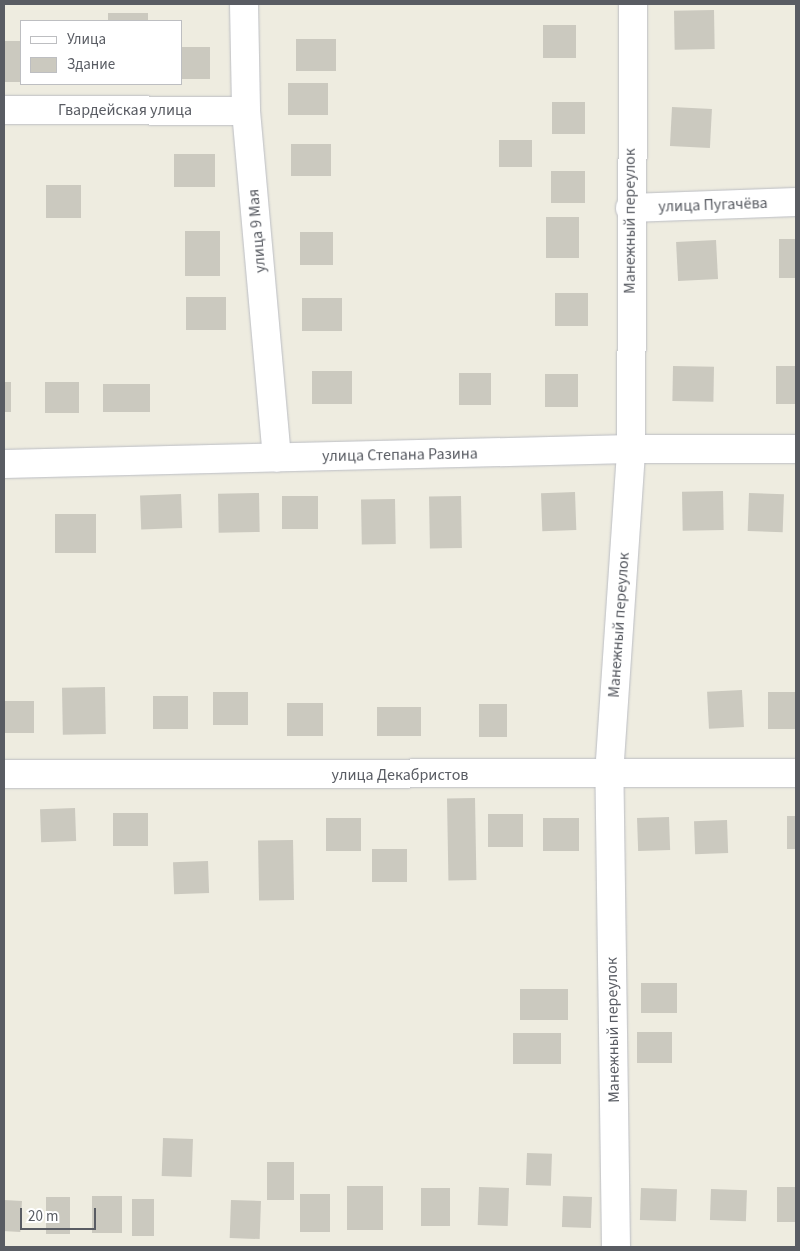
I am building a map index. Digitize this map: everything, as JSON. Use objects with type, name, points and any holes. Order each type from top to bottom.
[{"type":"street","name":"улица 9 Мая","points":[[244,4],[246,111],[277,458]]},
{"type":"street","name":"Манежный переулок","points":[[616,1247],[609,775],[631,449],[630,208],[633,4]]},
{"type":"street","name":"Гвардейская улица","points":[[4,110],[246,111]]},
{"type":"street","name":"улица Пугачёва","points":[[630,208],[796,202]]},
{"type":"street","name":"улица Степана Разина","points":[[4,464],[631,449],[796,450]]},
{"type":"street","name":"улица Декабристов","points":[[4,774],[609,775],[796,773]]},
{"type":"building","points":[[714,10],[715,49],[675,50],[674,11]]},
{"type":"building","points":[[108,13],[148,13],[148,20],[108,20]]},
{"type":"building","points":[[543,25],[576,25],[576,58],[543,58]]},
{"type":"building","points":[[296,39],[336,39],[336,71],[296,71]]},
{"type":"building","points":[[4,41],[20,41],[20,82],[4,82]]},
{"type":"building","points":[[182,47],[210,47],[210,79],[182,79]]},
{"type":"building","points":[[288,83],[328,83],[328,115],[288,115]]},
{"type":"building","points":[[552,102],[585,102],[585,134],[552,134]]},
{"type":"building","points":[[672,107],[712,109],[710,148],[670,146]]},
{"type":"building","points":[[499,140],[532,140],[532,167],[499,167]]},
{"type":"building","points":[[291,144],[331,144],[331,176],[291,176]]},
{"type":"building","points":[[174,154],[215,154],[215,187],[174,187]]},
{"type":"building","points":[[551,171],[585,171],[585,203],[551,203]]},
{"type":"building","points":[[46,185],[81,185],[81,218],[46,218]]},
{"type":"building","points":[[546,217],[579,217],[579,258],[546,258]]},
{"type":"building","points":[[185,231],[220,231],[220,276],[185,276]]},
{"type":"building","points":[[300,232],[333,232],[333,265],[300,265]]},
{"type":"building","points":[[779,239],[796,239],[796,278],[779,278]]},
{"type":"building","points":[[716,240],[718,279],[678,281],[676,242]]},
{"type":"building","points":[[555,293],[588,293],[588,326],[555,326]]},
{"type":"building","points":[[186,297],[226,297],[226,330],[186,330]]},
{"type":"building","points":[[302,298],[342,298],[342,331],[302,331]]},
{"type":"building","points":[[673,366],[714,367],[713,402],[672,401]]},
{"type":"building","points":[[776,366],[796,366],[796,404],[776,404]]},
{"type":"building","points":[[312,371],[352,371],[352,404],[312,404]]},
{"type":"building","points":[[459,373],[491,373],[491,405],[459,405]]},
{"type":"building","points":[[545,374],[578,374],[578,407],[545,407]]},
{"type":"building","points":[[4,382],[11,382],[11,412],[4,412]]},
{"type":"building","points":[[45,382],[79,382],[79,413],[45,413]]},
{"type":"building","points":[[103,384],[150,384],[150,412],[103,412]]},
{"type":"building","points":[[723,491],[724,530],[683,531],[682,492]]},
{"type":"building","points":[[575,492],[576,530],[542,531],[541,493]]},
{"type":"building","points":[[259,493],[260,532],[219,533],[218,494]]},
{"type":"building","points":[[749,493],[784,494],[783,532],[748,531]]},
{"type":"building","points":[[181,494],[182,528],[141,529],[140,495]]},
{"type":"building","points":[[282,496],[318,496],[318,529],[282,529]]},
{"type":"building","points":[[461,496],[462,548],[430,549],[429,497]]},
{"type":"building","points":[[395,499],[396,544],[362,545],[361,500]]},
{"type":"building","points":[[55,514],[96,514],[96,553],[55,553]]},
{"type":"building","points":[[105,687],[106,734],[63,735],[62,688]]},
{"type":"building","points":[[742,690],[744,727],[709,729],[707,692]]},
{"type":"building","points":[[213,692],[248,692],[248,725],[213,725]]},
{"type":"building","points":[[768,692],[796,692],[796,729],[768,729]]},
{"type":"building","points":[[153,696],[188,696],[188,729],[153,729]]},
{"type":"building","points":[[4,701],[34,701],[34,733],[4,733]]},
{"type":"building","points":[[287,703],[323,703],[323,736],[287,736]]},
{"type":"building","points":[[479,704],[507,704],[507,737],[479,737]]},
{"type":"building","points":[[377,707],[421,707],[421,736],[377,736]]},
{"type":"building","points":[[447,798],[475,798],[476,880],[448,880]]},
{"type":"building","points":[[75,808],[76,841],[41,842],[40,809]]},
{"type":"building","points":[[113,813],[148,813],[148,846],[113,846]]},
{"type":"building","points":[[488,814],[523,814],[523,847],[488,847]]},
{"type":"building","points":[[787,816],[796,816],[796,849],[787,849]]},
{"type":"building","points":[[669,817],[670,850],[638,851],[637,818]]},
{"type":"building","points":[[326,818],[361,818],[361,851],[326,851]]},
{"type":"building","points":[[543,818],[579,818],[579,851],[543,851]]},
{"type":"building","points":[[727,820],[728,853],[695,854],[694,821]]},
{"type":"building","points":[[293,840],[294,900],[259,901],[258,841]]},
{"type":"building","points":[[372,849],[407,849],[407,882],[372,882]]},
{"type":"building","points":[[208,861],[209,893],[174,894],[173,862]]},
{"type":"building","points":[[641,983],[677,983],[677,1013],[641,1013]]},
{"type":"building","points":[[520,989],[568,989],[568,1020],[520,1020]]},
{"type":"building","points":[[637,1032],[672,1032],[672,1063],[637,1063]]},
{"type":"building","points":[[513,1033],[561,1033],[561,1064],[513,1064]]},
{"type":"building","points":[[163,1138],[193,1139],[192,1177],[162,1176]]},
{"type":"building","points":[[527,1153],[552,1154],[551,1186],[526,1185]]},
{"type":"building","points":[[267,1162],[294,1162],[294,1200],[267,1200]]},
{"type":"building","points":[[347,1186],[383,1186],[383,1230],[347,1230]]},
{"type":"building","points":[[479,1187],[509,1188],[508,1226],[478,1225]]},
{"type":"building","points":[[777,1187],[796,1187],[796,1222],[777,1222]]},
{"type":"building","points":[[421,1188],[450,1188],[450,1226],[421,1226]]},
{"type":"building","points":[[641,1188],[677,1189],[676,1221],[640,1220]]},
{"type":"building","points":[[711,1189],[747,1190],[746,1221],[710,1220]]},
{"type":"building","points":[[300,1194],[330,1194],[330,1232],[300,1232]]},
{"type":"building","points":[[92,1196],[122,1196],[122,1233],[92,1233]]},
{"type":"building","points":[[563,1196],[592,1197],[591,1228],[562,1227]]},
{"type":"building","points":[[46,1197],[70,1197],[70,1234],[46,1234]]},
{"type":"building","points":[[132,1199],[154,1199],[154,1236],[132,1236]]},
{"type":"building","points":[[4,1200],[22,1201],[20,1232],[4,1231]]},
{"type":"building","points":[[231,1200],[261,1201],[260,1239],[230,1238]]}]
